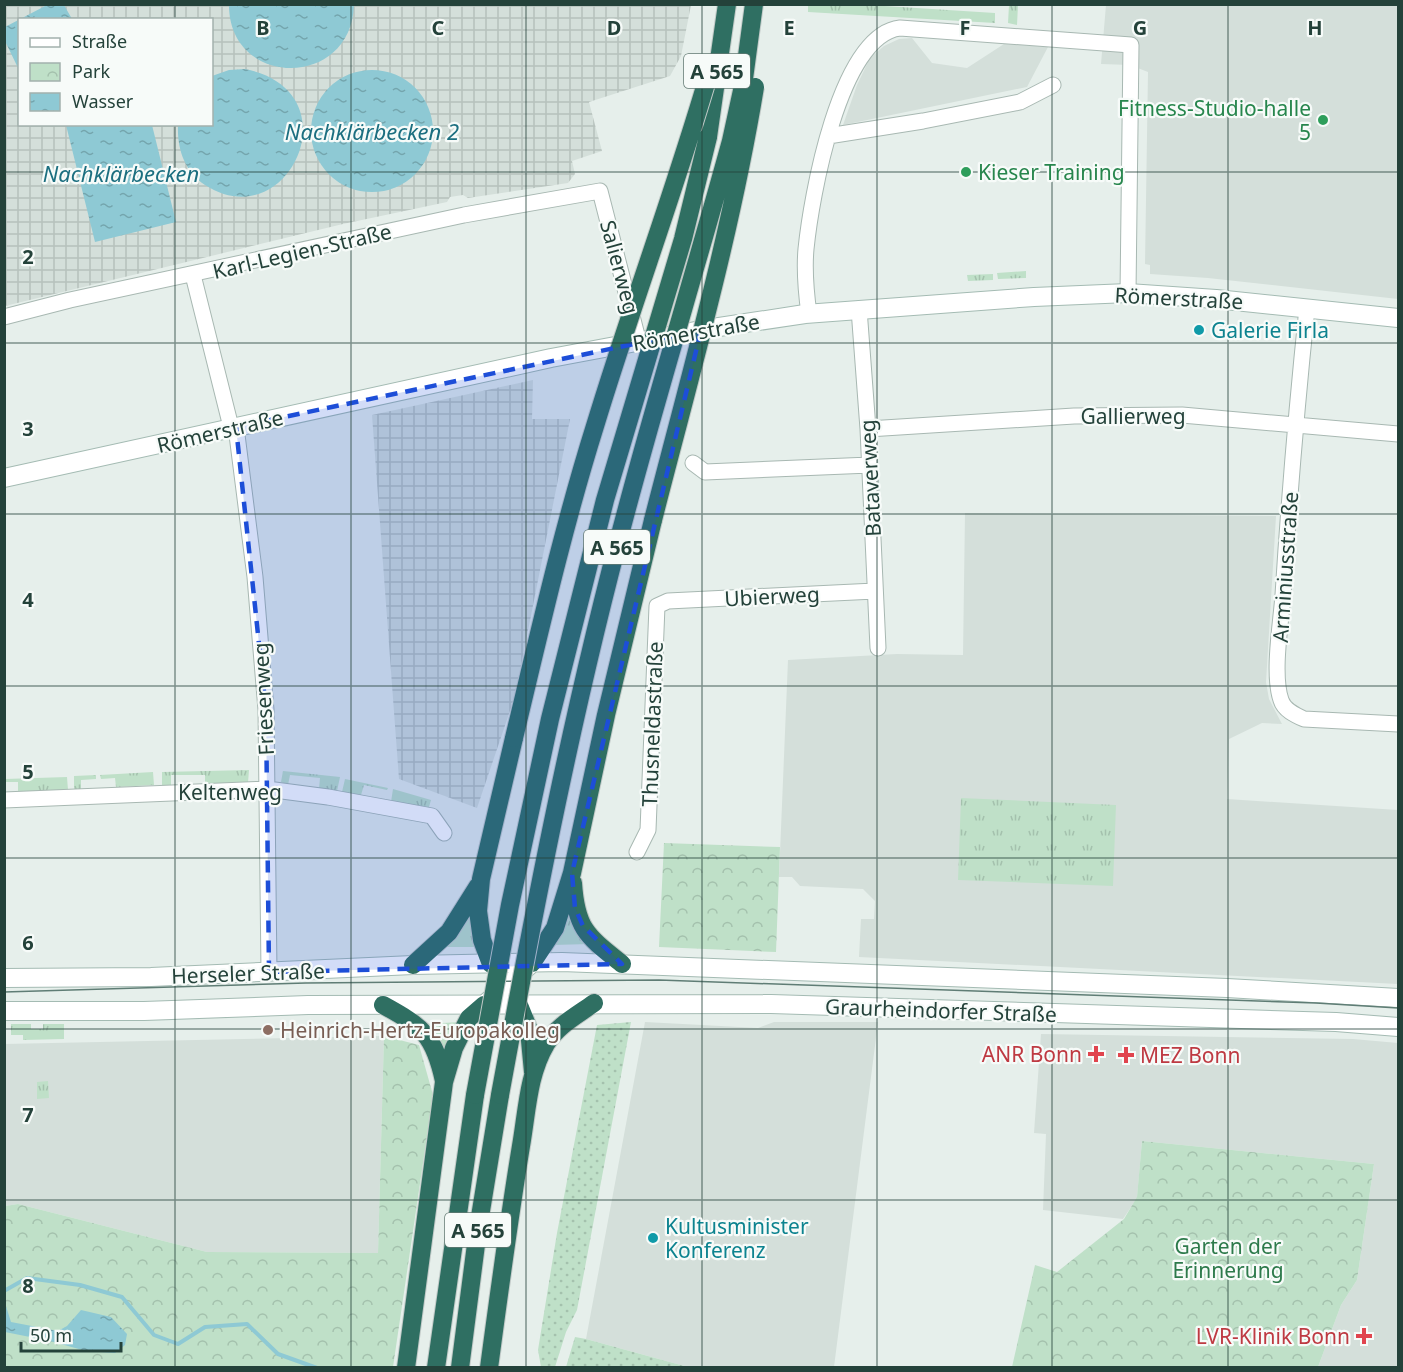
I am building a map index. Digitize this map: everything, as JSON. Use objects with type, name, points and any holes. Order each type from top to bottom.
[{"type":"highway","points":[[491,964],[482,940],[478,911],[481,879],[540,627],[594,427],[689,144],[727,4]]},
{"type":"highway","name":"A 565","points":[[436,1364],[475,1095],[510,905],[550,719],[605,500],[682,239],[708,137],[727,4]]},
{"type":"highway","name":"A 565","points":[[460,1366],[478,1229],[500,1095],[535,905],[575,715],[626,513],[731,141],[743,86],[754,4]]},
{"type":"highway","points":[[532,963],[555,927],[572,873],[606,715],[716,272],[747,136],[761,48],[765,4]]},
{"type":"highway","points":[[572,873],[575,908],[583,927],[596,944],[622,964]]},
{"type":"highway","points":[[413,965],[449,932],[481,879]]},
{"type":"highway","points":[[489,1368],[507,1234],[533,1074],[546,1044],[562,1024],[594,1003]]},
{"type":"highway","points":[[383,1005],[410,1020],[431,1041],[439,1057],[444,1082]]},
{"type":"highway","points":[[407,1360],[444,1082],[454,1048],[469,1018],[484,1005]]},
{"type":"highway","points":[[519,1005],[529,1030],[533,1074]]},
{"type":"street","points":[[809,314],[804,277],[806,251],[811,206],[828,136],[855,64],[871,43],[888,30],[900,28],[1131,45],[1128,293]]},
{"type":"street","points":[[828,136],[1020,102],[1053,85]]},
{"type":"street","name":"Karl-Legien-Straße","points":[[4,317],[70,300],[464,215],[600,191]]},
{"type":"street","name":"Salierweg","points":[[600,191],[639,342]]},
{"type":"street","name":"Friesenweg","points":[[193,275],[234,427],[255,577],[266,710],[268,972]]},
{"type":"street","name":"Römerstraße","points":[[4,478],[552,358],[706,329],[809,314],[1034,297],[1128,293],[1177,295],[1398,318]]},
{"type":"street","name":"Arminiusstraße","points":[[1307,308],[1294,424],[1277,679],[1281,702],[1291,713],[1304,719],[1398,724]]},
{"type":"street","name":"Bataverweg","points":[[859,309],[868,429],[878,648]]},
{"type":"street","name":"Gallierweg","points":[[868,429],[1074,416],[1182,415],[1398,434]]},
{"type":"street","points":[[693,463],[705,472],[870,465]]},
{"type":"street","name":"Ubierweg","points":[[668,601],[875,591]]},
{"type":"street","name":"Thusneldastraße","points":[[637,852],[648,830],[657,606],[668,601]]},
{"type":"street","name":"Keltenweg","points":[[4,800],[267,789],[328,797],[432,816],[444,833]]},
{"type":"street","points":[[484,1005],[532,963]]},
{"type":"street","points":[[491,964],[519,1005]]},
{"type":"street","name":"Herseler Straße","points":[[4,978],[152,977],[413,965],[491,964]]},
{"type":"street","name":"Graurheindorfer Straße","points":[[491,964],[622,964],[1258,990],[1398,998]]},
{"type":"street","name":"Graurheindorfer Straße","points":[[484,1005],[771,1004],[1398,1026]]},
{"type":"street","name":"Herseler Straße","points":[[4,1011],[110,1012],[308,1005],[484,1005]]},
{"type":"highlighted area","points":[[701,330],[572,873],[575,908],[583,926],[622,964],[269,972],[266,710],[236,427]]},
{"type":"shaded area","points":[[4,5],[691,5],[681,56],[670,76],[589,102],[602,151],[572,161],[575,174],[568,183],[468,198],[463,195],[450,197],[447,202],[343,224],[5,306]]},
{"type":"shaded area","points":[[1106,5],[1398,5],[1398,299],[1208,278],[1150,274],[1150,265],[1145,264],[1148,72],[1130,65],[1101,64]]},
{"type":"shaded area","points":[[912,38],[932,63],[967,68],[1004,44],[1048,47],[1027,87],[843,125],[857,85],[870,58],[884,46],[899,39]]},
{"type":"shaded area","points":[[533,380],[532,419],[570,419],[515,696],[477,808],[399,779],[372,415]]},
{"type":"shaded area","points":[[965,513],[1276,516],[1266,682],[1269,699],[1282,724],[1262,723],[1229,739],[1227,799],[1398,810],[1398,984],[859,957],[861,919],[874,919],[875,901],[863,889],[800,886],[792,877],[779,877],[788,660],[897,654],[963,655]]},
{"type":"shaded area","points":[[645,1022],[758,1028],[774,1022],[878,1022],[834,1367],[688,1367],[586,1339]]},
{"type":"shaded area","points":[[1041,1034],[1353,1039],[1398,1043],[1398,1367],[1318,1367],[1341,1305],[1357,1280],[1374,1164],[1142,1141],[1137,1198],[1123,1219],[1043,1210],[1046,1134],[1034,1133]]},
{"type":"shaded area","points":[[384,1036],[378,1253],[207,1252],[18,1204],[5,1206],[4,1044]]},
{"type":"green space","points":[[808,5],[869,5],[995,13],[995,23],[808,12]]},
{"type":"green space","points":[[1009,5],[1018,5],[1017,25],[1008,23]]},
{"type":"green space","points":[[1026,271],[1026,278],[998,279],[997,273]]},
{"type":"green space","points":[[993,274],[993,280],[968,281],[967,275]]},
{"type":"green space","points":[[249,770],[248,783],[205,784],[205,775],[171,775],[171,785],[162,785],[162,772]]},
{"type":"green space","points":[[283,771],[340,777],[337,791],[319,789],[320,778],[290,775],[288,785],[281,782]]},
{"type":"green space","points":[[153,772],[154,785],[116,787],[115,778],[101,779],[100,775]]},
{"type":"green space","points":[[96,775],[96,779],[81,780],[81,789],[74,789],[74,776]]},
{"type":"green space","points":[[67,777],[68,790],[18,792],[18,782],[5,782],[5,779]]},
{"type":"green space","points":[[345,779],[388,788],[387,790],[364,785],[361,795],[342,792]]},
{"type":"green space","points":[[393,789],[431,800],[429,807],[391,802]]},
{"type":"green space","points":[[961,798],[1116,805],[1113,886],[958,880]]},
{"type":"green space","points":[[664,843],[780,847],[776,952],[659,947]]},
{"type":"green space","points":[[567,907],[590,944],[552,945]]},
{"type":"green space","points":[[471,912],[474,947],[442,947]]},
{"type":"green space","points":[[461,1022],[447,1059],[423,1024]]},
{"type":"green space","points":[[631,1022],[577,1310],[566,1332],[555,1367],[541,1367],[538,1350],[557,1233],[597,1025]]},
{"type":"green space","points":[[11,1024],[31,1024],[31,1029],[43,1029],[43,1024],[64,1024],[64,1039],[23,1040],[23,1035],[11,1035]]},
{"type":"green space","points":[[384,1036],[419,1045],[433,1095],[393,1367],[5,1368],[5,1206],[18,1204],[207,1252],[378,1253]]},
{"type":"green space","points":[[48,1081],[49,1098],[37,1099],[37,1082]]},
{"type":"green space","name":"Garten der Erinnerung","points":[[1142,1141],[1374,1164],[1357,1280],[1341,1305],[1318,1367],[1012,1367],[1035,1265],[1057,1272],[1124,1219],[1137,1197]]},
{"type":"green space","points":[[575,1337],[586,1339],[688,1367],[566,1367]]},
{"type":"water","points":[[47,5],[64,5],[71,18],[22,18]]},
{"type":"water","points":[[229,5],[354,5],[348,33],[333,53],[313,64],[290,68],[268,64],[248,52],[234,32]]},
{"type":"water","points":[[18,20],[18,68],[5,41],[5,27]]},
{"type":"water","points":[[245,69],[279,83],[297,104],[303,130],[298,156],[283,178],[262,193],[235,196],[205,185],[192,173],[183,158],[178,126],[213,126],[213,76],[229,70]]},
{"type":"water","name":"Nachklärbecken 2","points":[[372,70],[396,74],[415,88],[429,107],[433,131],[429,155],[415,174],[396,188],[372,192],[348,188],[329,174],[315,155],[311,131],[315,107],[329,88],[348,74]]},
{"type":"water","name":"Nachklärbecken","points":[[66,126],[152,126],[176,222],[95,242]]},
{"type":"water","points":[[5,1303],[11,1322],[58,1331],[67,1326],[81,1310],[111,1317],[127,1334],[125,1345],[115,1353],[86,1351],[5,1332]]},
{"type":"waterway","points":[[4,1291],[27,1278],[80,1285],[122,1297],[154,1335],[178,1344],[205,1327],[247,1324],[278,1354],[317,1368]]},
{"type":"tram line","points":[[4,992],[306,983],[659,980],[1316,1003],[1398,1008]]},
{"type":"place","name":"Fitness-Studio-halle 5","points":[[1323,120]]},
{"type":"place","name":"Kieser Training","points":[[966,172]]},
{"type":"place","name":"Galerie Firla","points":[[1199,330]]},
{"type":"place","name":"Heinrich-Hertz-Europakolleg","points":[[268,1030]]},
{"type":"place","name":"ANR Bonn","points":[[1096,1054]]},
{"type":"place","name":"MEZ Bonn","points":[[1126,1055]]},
{"type":"place","name":"Kultusminister Konferenz","points":[[653,1238]]},
{"type":"place","name":"LVR-Klinik Bonn","points":[[1364,1336]]}]
